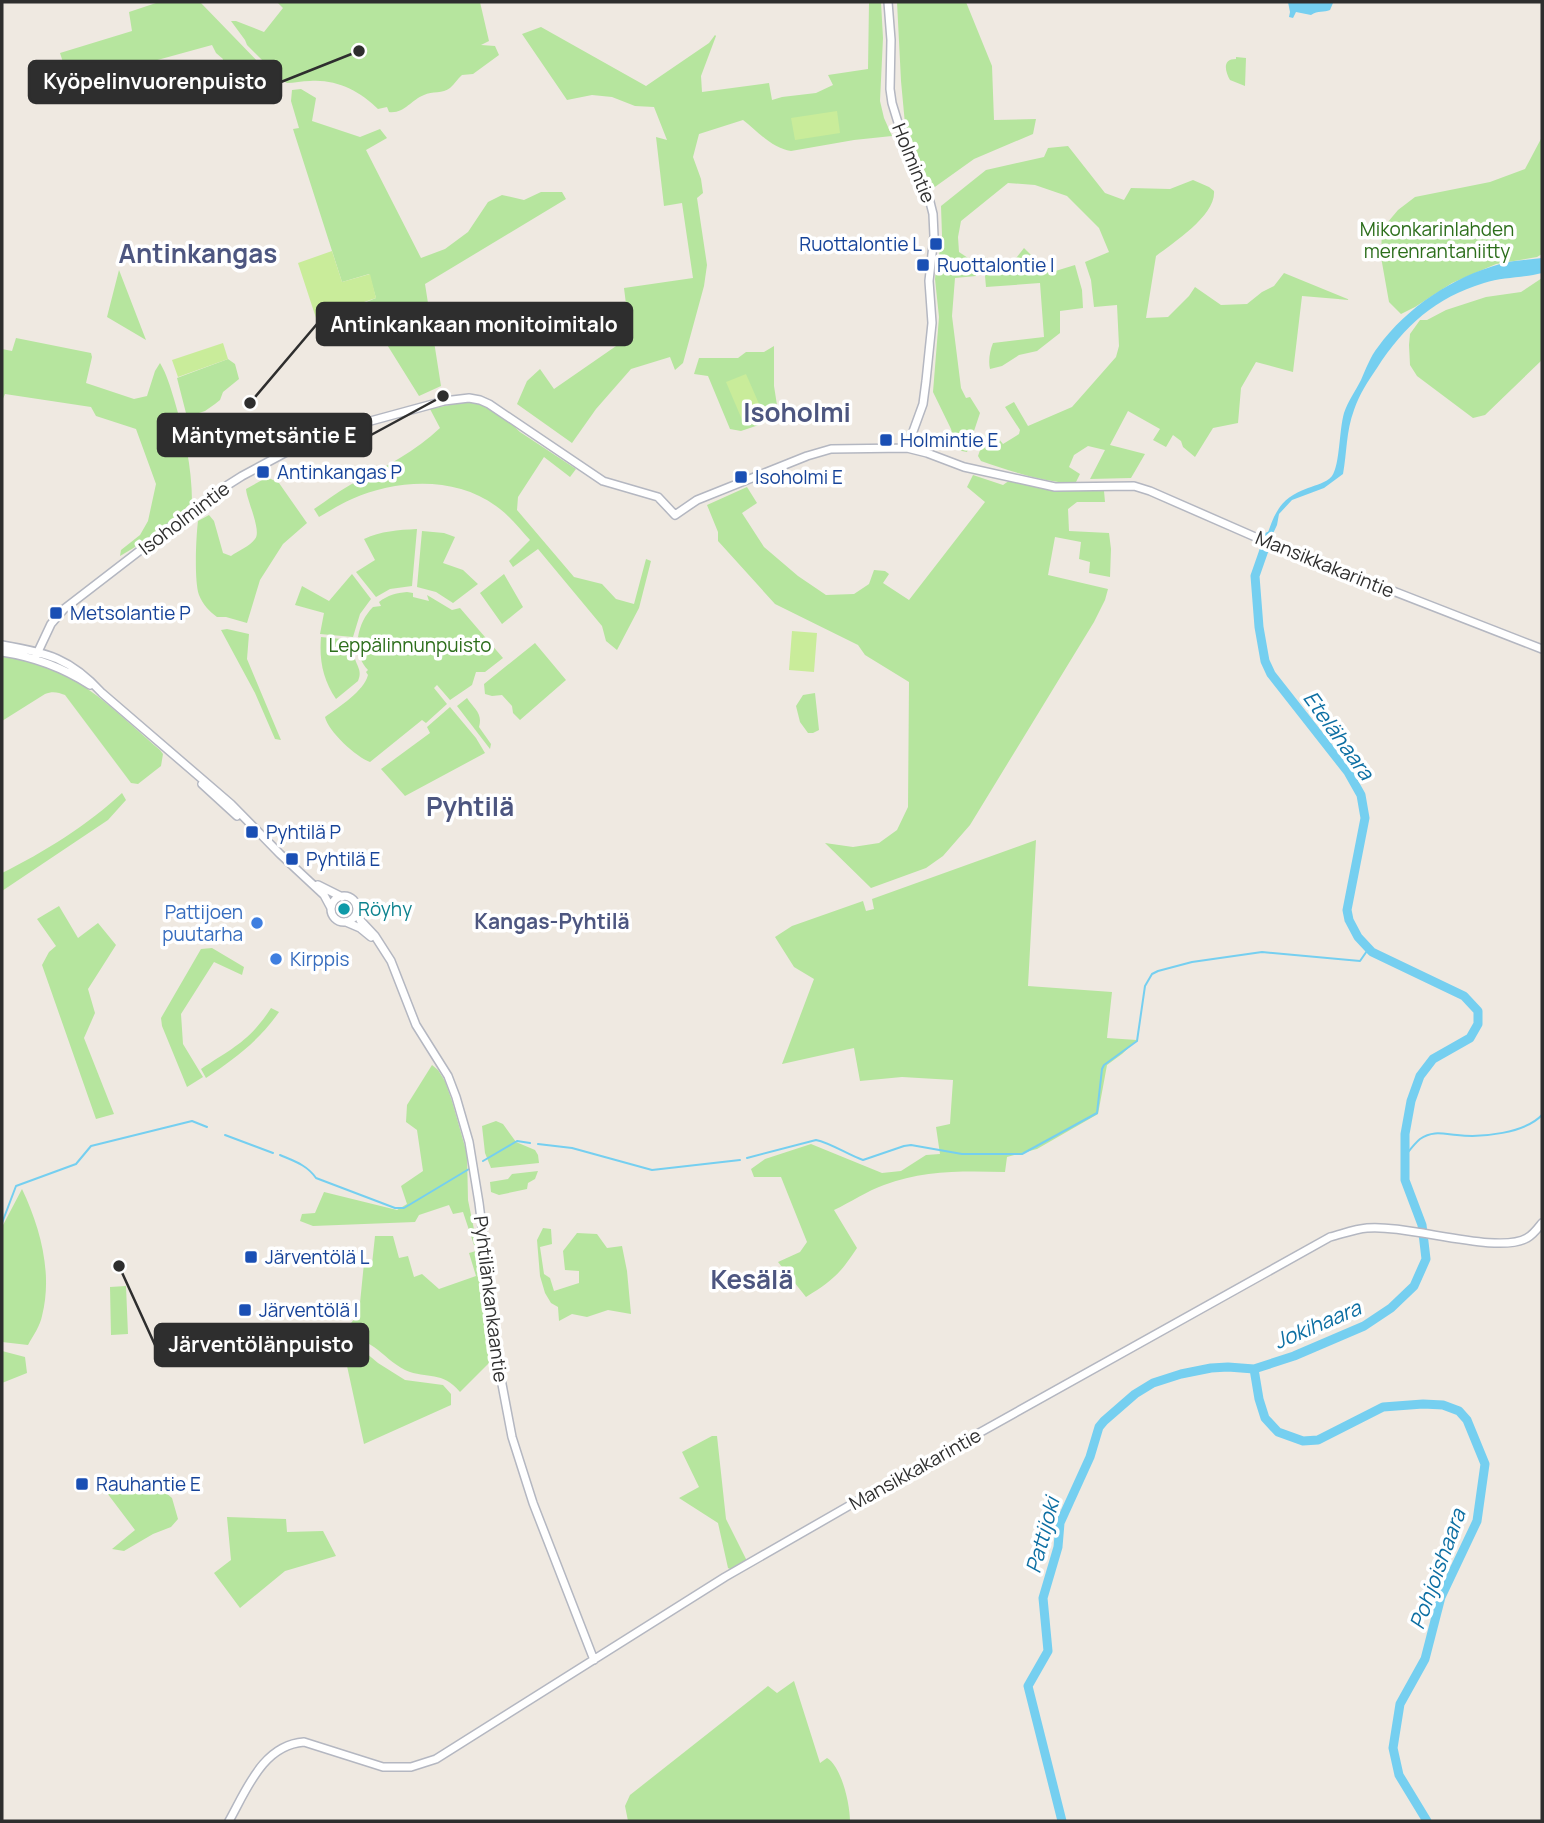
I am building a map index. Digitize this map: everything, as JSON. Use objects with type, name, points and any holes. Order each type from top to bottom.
[{"type":"street","name":"Holmintie","points":[[888,2],[892,103],[901,136],[929,198],[934,236],[929,281],[932,323],[926,381],[923,404],[907,448]]},
{"type":"street","name":"Isoholmintie","points":[[39,656],[48,630],[64,609],[212,495],[242,476],[313,439],[454,399],[474,399],[489,404],[603,481],[658,497],[675,515]]},
{"type":"street","name":"Mansikkakarintie","points":[[675,515],[696,500],[831,449],[907,448],[964,467],[1055,486],[1134,486],[1150,491],[1270,544],[1542,649]]},
{"type":"street","points":[[2,645],[75,667],[324,895],[335,919],[340,922],[353,919],[356,912],[354,901],[330,892],[306,878]]},
{"type":"street","points":[[2,652],[39,656]]},
{"type":"street","points":[[331,908],[335,900],[342,897]]},
{"type":"street","name":"Pyhtilänkankaantie","points":[[356,912],[393,964],[416,1025],[452,1085],[460,1109],[469,1142],[479,1203],[501,1379],[512,1437],[533,1503],[594,1660]]},
{"type":"street","name":"Pyhtilänkankaantie","points":[[346,922],[360,928],[380,944]]},
{"type":"street","name":"Mansikkakarintie","points":[[229,1821],[256,1774],[270,1756],[293,1743],[304,1742],[383,1768],[411,1767],[436,1759],[736,1571],[1330,1237],[1367,1228],[1409,1230],[1485,1243],[1508,1244],[1529,1237],[1542,1223]]},
{"type":"green space","points":[[159,2],[200,2],[263,67],[217,84],[223,59],[212,45],[70,84],[60,53],[132,31],[129,12]]},
{"type":"green space","points":[[277,2],[480,2],[489,41],[481,45],[495,46],[499,55],[473,74],[462,75],[447,90],[419,97],[399,111],[389,112],[387,107],[378,109],[355,92],[338,84],[283,81],[247,45],[231,21],[264,32],[283,8]]},
{"type":"green space","points":[[869,2],[881,2],[883,38],[880,101],[892,136],[791,151],[772,143],[743,120],[699,134],[693,157],[703,193],[697,198],[707,265],[683,363],[675,370],[670,357],[631,369],[596,409],[572,443],[517,404],[527,381],[540,369],[554,389],[632,335],[623,317],[627,312],[624,288],[693,278],[682,203],[664,206],[656,137],[667,140],[654,107],[635,106],[612,97],[592,95],[567,100],[522,34],[541,27],[646,86],[709,43],[715,35],[701,76],[702,92],[769,83],[772,100],[816,93],[833,85],[828,75],[868,69]]},
{"type":"green space","points":[[897,2],[966,2],[992,66],[994,120],[1036,119],[1033,134],[974,159],[932,189],[905,124]]},
{"type":"green space","points":[[1236,57],[1246,58],[1245,86],[1230,80],[1227,73],[1228,61]]},
{"type":"green space","points":[[301,89],[316,98],[312,121],[360,137],[380,129],[387,138],[366,150],[421,258],[445,249],[468,232],[488,202],[502,195],[524,200],[541,192],[562,192],[566,199],[425,284],[441,386],[419,396],[371,319],[358,321],[354,307],[376,298],[369,274],[342,282],[293,129],[299,128],[291,101],[292,90]]},
{"type":"green space","points":[[837,111],[840,133],[795,140],[791,118]]},
{"type":"green space","name":"Mikonkarinlahden merenrantaniitty","points":[[1542,137],[1542,254],[1496,264],[1452,283],[1401,314],[1389,302],[1381,257],[1382,229],[1398,210],[1415,197],[1490,182],[1525,169]]},
{"type":"green space","points":[[1068,146],[1105,193],[1124,200],[1131,188],[1170,189],[1193,180],[1214,191],[1213,200],[1201,218],[1183,236],[1156,256],[1146,318],[1168,317],[1195,287],[1221,305],[1247,304],[1274,286],[1284,273],[1350,300],[1302,296],[1293,372],[1256,362],[1241,388],[1238,423],[1213,428],[1195,457],[1173,435],[1166,447],[1153,440],[1160,429],[1128,411],[1110,445],[1145,454],[1131,478],[1090,479],[1105,450],[1088,446],[1074,455],[1069,467],[1080,474],[1075,484],[1016,472],[981,461],[978,456],[987,430],[994,433],[1003,444],[1019,434],[1020,430],[1005,407],[1014,402],[1028,426],[1072,407],[1116,357],[1119,346],[1117,305],[1094,307],[1091,280],[1085,262],[1109,252],[1099,228],[1067,196],[1035,185],[1008,183],[961,221],[959,252],[971,260],[970,263],[939,255],[942,235],[941,206],[986,170],[1044,157],[1048,148]]},
{"type":"green space","points":[[1024,248],[1049,273],[1075,265],[1082,290],[1083,308],[1060,311],[1060,333],[1037,351],[1019,355],[1002,366],[990,369],[993,343],[1044,337],[1040,283],[986,287],[985,257],[995,267],[1010,266]]},
{"type":"green space","points":[[332,251],[342,282],[370,274],[376,298],[316,318],[298,263]]},
{"type":"green space","points":[[937,261],[976,270],[976,276],[955,278],[952,316],[961,388],[980,413],[967,452],[956,447],[951,429],[933,392],[939,317],[935,279]]},
{"type":"green space","points":[[119,270],[146,340],[107,317]]},
{"type":"green space","name":"Mikonkarinlahden merenrantaniitty","points":[[1542,278],[1542,360],[1485,415],[1473,418],[1417,376],[1410,365],[1409,345],[1410,334],[1420,320],[1427,320],[1446,310],[1486,297],[1521,292]]},
{"type":"green space","points":[[16,338],[91,353],[86,383],[134,399],[147,396],[160,363],[165,372],[184,437],[191,475],[192,502],[158,531],[120,556],[121,550],[140,535],[148,521],[156,484],[136,429],[96,416],[91,407],[5,394],[2,401],[2,349],[12,351]]},
{"type":"green space","points":[[223,343],[228,359],[178,377],[172,360]]},
{"type":"green space","points":[[774,346],[774,386],[779,418],[741,431],[730,429],[708,376],[694,374],[699,358],[738,358],[746,352],[764,352]]},
{"type":"green space","points":[[228,359],[235,364],[239,379],[223,392],[215,404],[205,411],[187,417],[177,378]]},
{"type":"green space","points":[[746,374],[763,413],[743,422],[726,382]]},
{"type":"green space","points":[[464,402],[479,404],[504,417],[520,432],[576,469],[570,477],[544,457],[518,497],[517,510],[574,577],[602,584],[616,599],[634,604],[646,559],[651,561],[639,608],[617,650],[606,641],[602,626],[538,549],[513,567],[509,561],[530,540],[505,513],[480,496],[444,485],[407,485],[369,492],[319,517],[314,509],[345,488],[400,458],[431,436],[440,428],[430,409]]},
{"type":"green space","points":[[973,475],[1003,485],[1010,480],[1064,490],[1104,491],[1105,502],[1077,502],[1068,509],[1069,531],[1109,533],[1110,577],[1089,573],[1090,562],[1079,559],[1081,542],[1055,537],[1048,575],[1108,589],[1094,622],[970,825],[943,856],[926,868],[871,888],[825,843],[853,847],[879,843],[897,830],[908,807],[909,682],[865,655],[858,645],[775,604],[718,541],[718,532],[707,505],[747,487],[757,503],[742,513],[764,547],[798,576],[826,595],[854,594],[869,584],[874,570],[885,571],[889,574],[883,583],[909,600],[985,502],[967,487]]},
{"type":"green space","points":[[271,479],[279,483],[307,523],[283,544],[260,580],[247,623],[217,617],[204,605],[197,588],[198,521],[209,515],[214,521],[223,553],[231,556],[250,544],[257,535],[246,489],[262,480]]},
{"type":"green space","points":[[417,529],[412,586],[390,589],[376,597],[356,572],[375,560],[364,539],[396,530]]},
{"type":"green space","points":[[422,531],[455,537],[443,563],[463,570],[478,584],[453,603],[436,592],[417,587]]},
{"type":"green space","points":[[352,574],[371,599],[360,614],[353,637],[320,634],[324,613],[295,605],[302,586],[329,601]]},
{"type":"green space","points":[[504,574],[523,607],[502,624],[480,593]]},
{"type":"green space","name":"Leppälinnunpuisto","points":[[407,592],[413,593],[413,597],[429,601],[427,595],[452,610],[460,608],[503,658],[485,672],[476,672],[472,685],[450,700],[437,685],[434,688],[447,704],[426,723],[422,720],[370,762],[343,743],[325,717],[344,704],[366,681],[368,670],[360,658],[358,646],[362,638],[358,637],[365,617],[373,607],[381,606],[379,602]]},
{"type":"green space","points":[[221,630],[249,634],[247,659],[281,740],[275,739],[255,693]]},
{"type":"green space","points":[[792,631],[817,633],[814,672],[789,670]]},
{"type":"green space","points":[[321,637],[352,640],[354,657],[360,672],[358,681],[336,699],[323,670]]},
{"type":"green space","points":[[535,643],[566,680],[520,720],[502,695],[485,694],[484,684]]},
{"type":"green space","points":[[2,656],[49,667],[84,686],[160,750],[163,754],[161,766],[138,784],[131,783],[65,695],[60,693],[45,694],[2,721]]},
{"type":"green space","points":[[815,693],[819,730],[808,733],[800,722],[796,706],[803,695]]},
{"type":"green space","points":[[467,698],[479,715],[479,727],[491,744],[490,749],[457,706]]},
{"type":"green space","points":[[450,707],[485,753],[405,796],[381,769],[430,733],[427,727]]},
{"type":"green space","points":[[122,793],[126,800],[108,820],[2,891],[2,873],[65,837]]},
{"type":"green space","points":[[1036,840],[1028,986],[1112,992],[1107,1038],[1137,1040],[1107,1065],[1098,1114],[1037,1149],[1007,1157],[1005,1172],[914,1176],[878,1187],[834,1210],[857,1248],[835,1276],[806,1297],[778,1262],[800,1252],[807,1242],[781,1177],[754,1177],[751,1169],[765,1159],[811,1144],[882,1173],[901,1171],[926,1155],[940,1154],[936,1127],[950,1124],[953,1080],[902,1077],[860,1081],[854,1048],[782,1064],[814,979],[794,967],[775,937],[792,926],[863,901],[866,911],[874,909],[872,899]]},
{"type":"green space","points":[[59,906],[78,938],[98,923],[116,945],[88,989],[95,1013],[84,1038],[114,1114],[96,1119],[42,965],[56,946],[37,919]]},
{"type":"green space","points":[[212,948],[244,967],[242,975],[214,962],[181,1014],[183,1044],[203,1077],[187,1087],[161,1018],[201,949]]},
{"type":"green space","points":[[271,1008],[279,1012],[263,1032],[206,1078],[201,1069],[247,1037]]},
{"type":"green space","points":[[432,1065],[445,1081],[467,1154],[468,1200],[478,1249],[489,1363],[460,1392],[441,1378],[405,1370],[370,1345],[343,1333],[359,1313],[364,1263],[372,1264],[375,1236],[393,1236],[399,1258],[408,1256],[414,1277],[422,1274],[439,1289],[476,1276],[469,1253],[476,1251],[463,1212],[453,1214],[449,1205],[419,1215],[415,1222],[313,1226],[300,1221],[302,1214],[315,1213],[324,1192],[397,1210],[407,1204],[401,1186],[423,1171],[417,1130],[406,1122],[407,1105]]},
{"type":"green space","points":[[496,1121],[503,1124],[516,1142],[535,1150],[539,1163],[491,1168],[485,1153],[482,1126]]},
{"type":"green space","points":[[538,1171],[535,1179],[528,1183],[527,1189],[499,1195],[491,1192],[490,1182],[508,1179],[512,1174]]},
{"type":"green space","points":[[22,1189],[39,1235],[46,1283],[41,1320],[28,1345],[2,1342],[2,1227]]},
{"type":"green space","points":[[543,1228],[551,1229],[552,1244],[540,1247],[544,1274],[550,1278],[554,1291],[579,1283],[579,1271],[565,1270],[563,1251],[577,1233],[597,1234],[607,1248],[622,1246],[631,1314],[608,1310],[587,1317],[572,1314],[559,1321],[558,1307],[551,1303],[545,1293],[540,1276],[537,1240]]},
{"type":"green space","points":[[126,1286],[128,1334],[111,1335],[110,1287]]},
{"type":"green space","points":[[342,1343],[359,1347],[405,1380],[443,1385],[451,1394],[451,1405],[364,1444]]},
{"type":"green space","points":[[2,1351],[25,1357],[27,1373],[2,1383]]},
{"type":"green space","points":[[717,1436],[726,1519],[747,1561],[732,1570],[728,1568],[718,1523],[679,1498],[699,1487],[682,1452]]},
{"type":"green space","points":[[107,1493],[166,1493],[172,1498],[178,1519],[171,1527],[124,1551],[112,1549],[135,1530]]},
{"type":"green space","points":[[227,1517],[286,1519],[287,1532],[323,1531],[336,1556],[285,1571],[240,1608],[214,1573],[231,1560]]},
{"type":"green space","points":[[794,1681],[820,1763],[827,1758],[841,1778],[847,1796],[850,1821],[628,1821],[625,1806],[630,1795],[768,1686],[777,1693]]},
{"type":"water","points":[[1288,2],[1333,3],[1328,11],[1311,15],[1296,12],[1293,18],[1289,17]]},
{"type":"water","points":[[1542,258],[1542,273],[1491,281],[1466,289],[1436,305],[1410,326],[1388,353],[1358,399],[1349,426],[1343,474],[1324,488],[1292,500],[1279,514],[1270,540],[1266,538],[1276,513],[1285,501],[1332,476],[1337,464],[1344,413],[1368,363],[1390,332],[1417,307],[1448,285],[1505,263]]},
{"type":"waterway","name":"Etelähaara","points":[[1062,1821],[1028,1686],[1048,1651],[1043,1598],[1058,1547],[1060,1523],[1090,1457],[1099,1427],[1135,1394],[1153,1383],[1211,1368],[1254,1369],[1294,1356],[1364,1326],[1391,1308],[1414,1286],[1426,1259],[1422,1225],[1405,1180],[1405,1134],[1411,1101],[1420,1076],[1433,1059],[1470,1038],[1478,1024],[1478,1011],[1464,996],[1372,952],[1358,937],[1349,920],[1347,910],[1365,818],[1361,795],[1348,772],[1271,674],[1265,661],[1255,576],[1269,536]]},
{"type":"waterway","points":[[747,1158],[816,1140],[863,1160],[911,1145],[962,1154],[1022,1154],[1097,1113],[1102,1069],[1137,1041],[1145,986],[1152,974],[1192,962],[1262,952],[1360,961],[1369,948]]},
{"type":"waterway","points":[[1405,1156],[1418,1141],[1429,1134],[1478,1136],[1502,1133],[1525,1126],[1542,1115]]},
{"type":"waterway","points":[[2,1223],[16,1186],[76,1164],[91,1146],[192,1121],[207,1127]]},
{"type":"waterway","points":[[225,1135],[273,1153]]},
{"type":"waterway","points":[[483,1161],[517,1141],[530,1143]]},
{"type":"waterway","points":[[538,1144],[572,1148],[652,1170],[740,1160]]},
{"type":"waterway","points":[[280,1155],[295,1161],[316,1178],[395,1208],[404,1208],[469,1169]]},
{"type":"waterway","name":"Pohjoishaara","points":[[1254,1369],[1265,1418],[1278,1432],[1303,1441],[1318,1440],[1383,1407],[1443,1405],[1459,1411],[1467,1420],[1485,1464],[1477,1521],[1441,1597],[1425,1659],[1400,1704],[1393,1748],[1399,1775],[1427,1821]]},
{"type":"place","name":"Kyöpelinvuorenpuisto","points":[[359,51]]},
{"type":"place","name":"Ruottalontie L","points":[[936,244]]},
{"type":"place","name":"Ruottalontie I","points":[[923,265]]},
{"type":"place","name":"Mäntymetsäntie E","points":[[443,396]]},
{"type":"place","name":"Antinkankaan monitoimitalo","points":[[250,403]]},
{"type":"place","name":"Holmintie E","points":[[886,440]]},
{"type":"place","name":"Antinkangas P","points":[[263,472]]},
{"type":"place","name":"Isoholmi E","points":[[741,477]]},
{"type":"place","name":"Metsolantie P","points":[[56,613]]},
{"type":"place","name":"Pyhtilä P","points":[[252,832]]},
{"type":"place","name":"Pyhtilä E","points":[[292,859]]},
{"type":"place","name":"Röyhy","points":[[344,909]]},
{"type":"place","name":"Pattijoen puutarha","points":[[257,923]]},
{"type":"place","name":"Kirppis","points":[[276,959]]},
{"type":"place","name":"Järventölä L","points":[[251,1257]]},
{"type":"place","name":"Järventölänpuisto","points":[[119,1266]]},
{"type":"place","name":"Järventölä I","points":[[245,1310]]},
{"type":"place","name":"Rauhantie E","points":[[82,1484]]},
{"type":"district","name":"Antinkangas","points":[[198,253]]},
{"type":"district","name":"Isoholmi","points":[[797,412]]},
{"type":"district","name":"Pyhtilä","points":[[470,806]]},
{"type":"district","name":"Kangas-Pyhtilä","points":[[552,921]]},
{"type":"district","name":"Kesälä","points":[[752,1279]]},
{"type":"water label","name":"Jokihaara","points":[[1317,1324]]},
{"type":"water label","name":"Pattijoki","points":[[1042,1535]]}]
